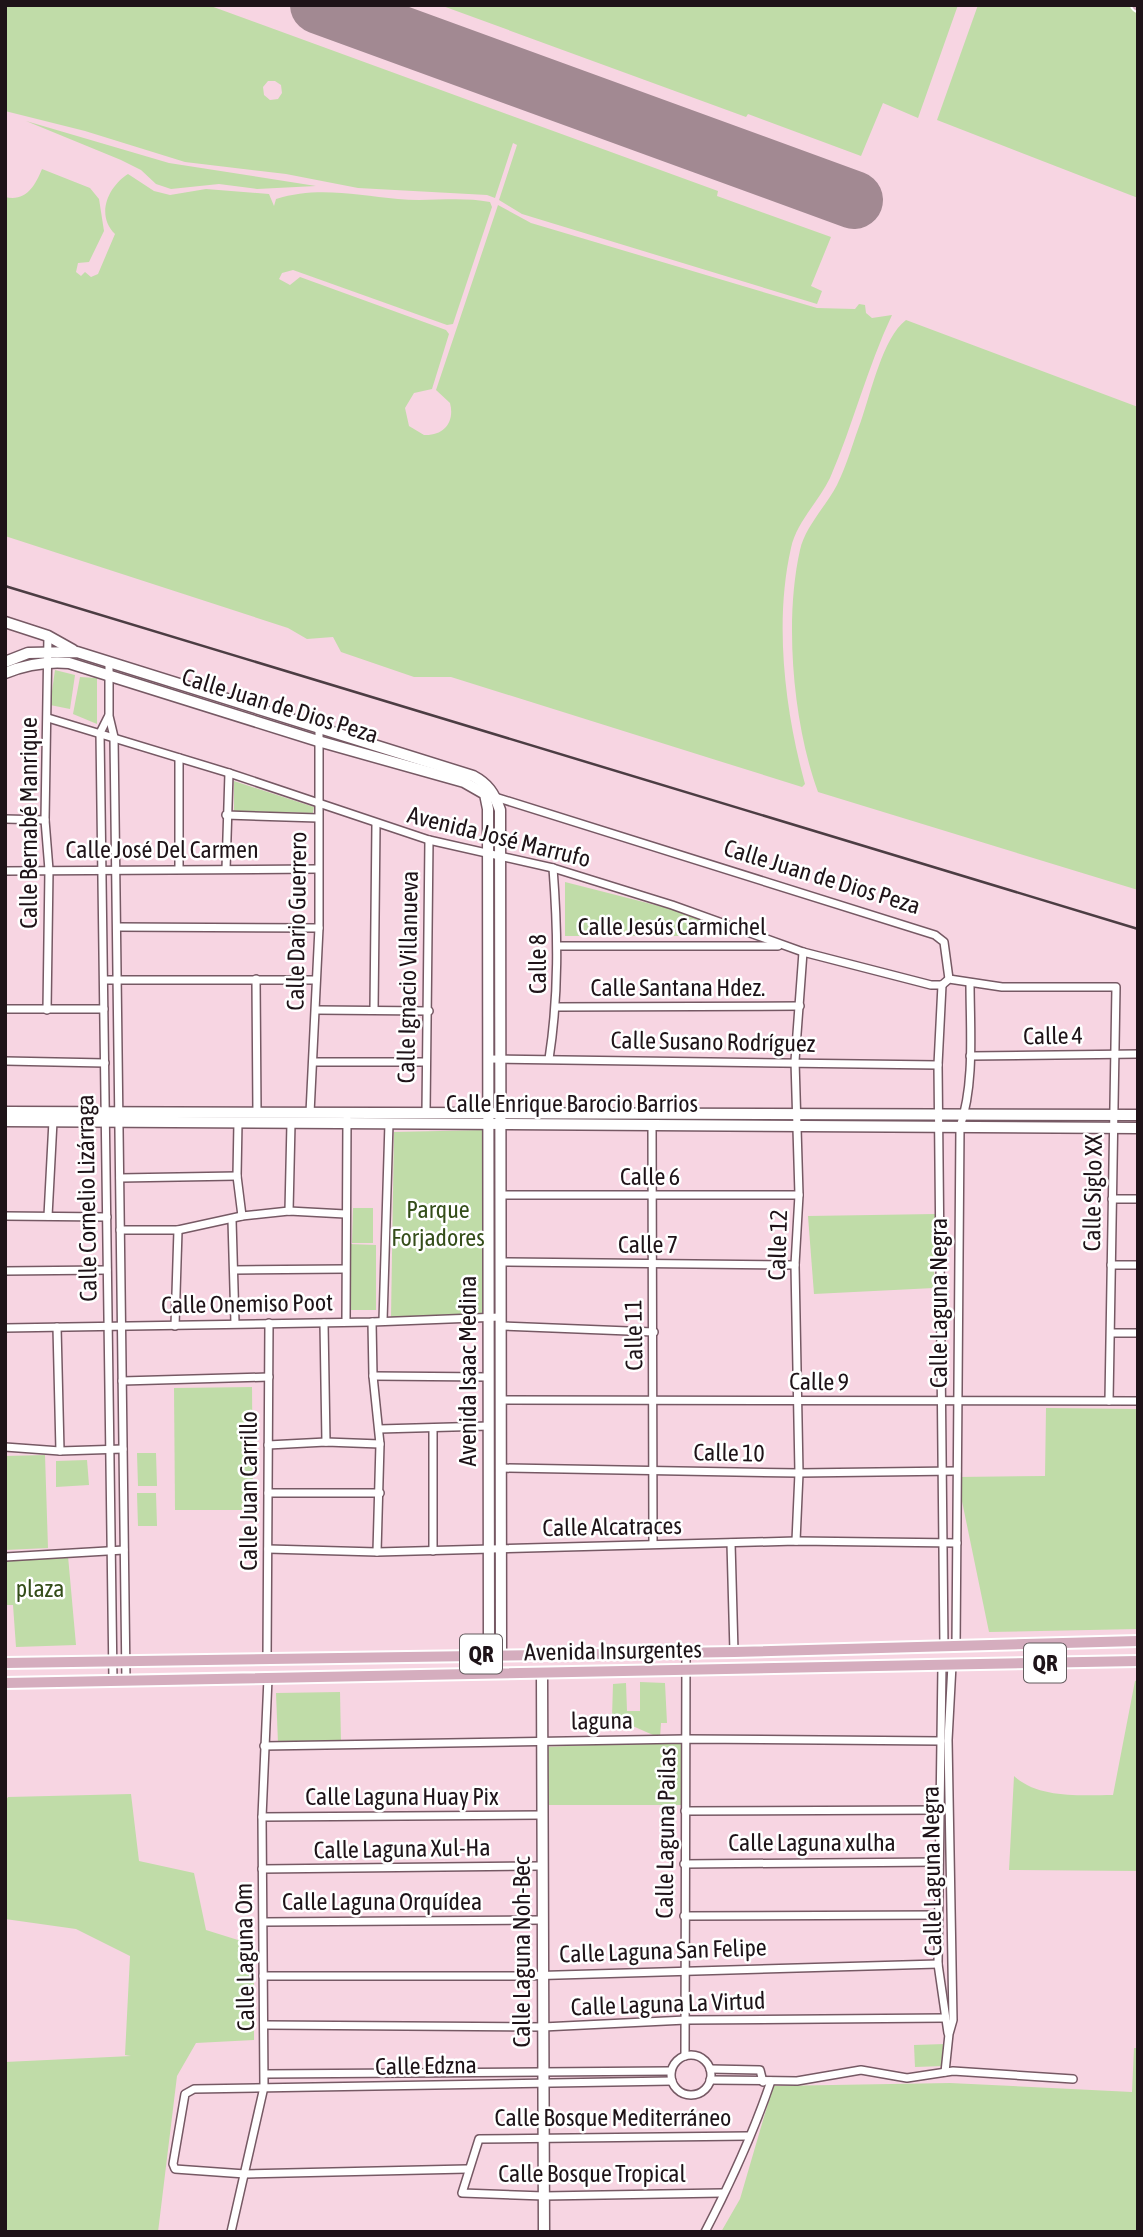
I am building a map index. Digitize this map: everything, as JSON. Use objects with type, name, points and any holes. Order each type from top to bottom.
[{"type":"main road","name":"Avenida Insurgentes","points":[[5,1663],[686,1653],[1138,1641]]},
{"type":"main road","points":[[1042,1645],[1042,1663]]},
{"type":"main road","points":[[396,1656],[397,1675]]},
{"type":"main road","name":"Avenida Insurgentes","points":[[5,1684],[1138,1661]]},
{"type":"street","name":"Calle Juan de Dios Peza","points":[[5,622],[48,636],[77,652],[464,782],[485,794],[935,935],[944,942],[949,979]]},
{"type":"street","name":"Calle Bernabé Manrique","points":[[47,1010],[49,870],[45,820],[50,657],[48,636]]},
{"type":"street","name":"Calle Juan de Dios Peza","points":[[50,657],[77,652]]},
{"type":"street","points":[[5,663],[28,653],[50,657]]},
{"type":"street","name":"Calle Juan de Dios Peza","points":[[50,657],[319,735],[473,776],[486,784],[495,797]]},
{"type":"street","points":[[5,673],[50,657]]},
{"type":"street","name":"Calle Cornelio Lizárraga","points":[[109,662],[109,716],[114,737],[126,1681]]},
{"type":"street","name":"Calle Cornelio Lizárraga","points":[[109,716],[100,733],[113,1681]]},
{"type":"street","name":"Avenida José Marrufo","points":[[48,718],[229,773],[429,841],[553,868],[672,905],[803,952],[931,985],[942,985]]},
{"type":"street","name":"Calle Dario Guerrero","points":[[310,1113],[319,928],[319,735]]},
{"type":"street","points":[[179,758],[179,869]]},
{"type":"street","points":[[226,869],[229,773]]},
{"type":"street","name":"Avenida Isaac Medina","points":[[485,794],[488,809],[489,1550],[495,1654]]},
{"type":"street","name":"Avenida Isaac Medina","points":[[495,797],[500,810],[501,1468],[501,1549],[495,1654]]},
{"type":"street","points":[[226,816],[318,818]]},
{"type":"street","points":[[5,819],[45,820]]},
{"type":"street","points":[[374,1010],[376,824]]},
{"type":"street","name":"Calle Ignacio Villanueva","points":[[426,1114],[429,841]]},
{"type":"street","name":"Calle 8","points":[[549,1059],[557,1007],[559,946],[553,868]]},
{"type":"street","name":"Calle José Del Carmen","points":[[5,871],[318,869]]},
{"type":"street","points":[[117,926],[319,928]]},
{"type":"street","name":"Calle Jesús Carmichel","points":[[559,946],[786,946]]},
{"type":"street","name":"Calle 12","points":[[796,1541],[799,1474],[795,1265],[799,1195],[795,1061],[803,952]]},
{"type":"street","points":[[256,979],[257,1113]]},
{"type":"street","points":[[942,985],[949,979],[970,983]]},
{"type":"street","points":[[104,980],[316,980]]},
{"type":"street","name":"Calle Laguna Negra","points":[[950,1647],[957,1543],[960,1127],[964,1115],[970,1056],[970,983]]},
{"type":"street","name":"Calle Siglo XX","points":[[970,983],[1002,986],[1116,987],[1109,1401]]},
{"type":"street","name":"Calle Laguna Negra","points":[[942,985],[938,1065],[941,1115],[944,1543],[950,1647]]},
{"type":"street","points":[[488,996],[500,996]]},
{"type":"street","name":"Calle Santana Hdez.","points":[[557,1007],[800,1006]]},
{"type":"street","points":[[5,1009],[104,1009]]},
{"type":"street","points":[[316,1010],[429,1011]]},
{"type":"street","name":"Calle 4","points":[[970,1056],[1138,1054]]},
{"type":"street","name":"Calle Susano Rodríguez","points":[[488,1059],[938,1065]]},
{"type":"street","points":[[5,1061],[105,1063]]},
{"type":"street","points":[[313,1062],[426,1062]]},
{"type":"street","name":"Calle Enrique Barocio Barrios","points":[[5,1112],[106,1117],[310,1113],[389,1123],[796,1114],[1138,1115]]},
{"type":"street","name":"Calle Enrique Barocio Barrios","points":[[119,1117],[291,1123],[426,1114],[488,1119]]},
{"type":"street","name":"Calle Enrique Barocio Barrios","points":[[5,1121],[106,1117]]},
{"type":"street","points":[[346,1321],[347,1118]]},
{"type":"street","name":"Calle Enrique Barocio Barrios","points":[[500,1119],[652,1125],[1138,1128]]},
{"type":"street","points":[[48,1216],[53,1121]]},
{"type":"street","points":[[238,1122],[237,1176],[242,1216]]},
{"type":"street","points":[[289,1211],[291,1123]]},
{"type":"street","points":[[383,1321],[389,1123]]},
{"type":"street","name":"Calle 11","points":[[652,1125],[653,1545]]},
{"type":"street","points":[[120,1178],[237,1176]]},
{"type":"street","name":"Calle 6","points":[[500,1195],[799,1195]]},
{"type":"street","points":[[1112,1199],[1138,1199]]},
{"type":"street","points":[[120,1230],[178,1230],[242,1216],[289,1211],[345,1214]]},
{"type":"street","points":[[5,1216],[107,1217]]},
{"type":"street","points":[[232,1220],[235,1323]]},
{"type":"street","points":[[175,1326],[178,1230]]},
{"type":"street","name":"Calle 7","points":[[500,1262],[795,1265]]},
{"type":"street","points":[[1111,1265],[1138,1265]]},
{"type":"street","points":[[234,1270],[345,1269]]},
{"type":"street","points":[[5,1271],[107,1270]]},
{"type":"street","points":[[942,1286],[959,1286]]},
{"type":"street","name":"Calle Onemiso Poot","points":[[5,1328],[372,1322],[489,1317],[500,1321]]},
{"type":"street","points":[[500,1321],[654,1332]]},
{"type":"street","points":[[372,1322],[373,1376],[380,1444],[377,1552]]},
{"type":"street","points":[[324,1323],[326,1442]]},
{"type":"street","name":"Calle Juan Carrillo","points":[[267,1660],[269,1324]]},
{"type":"street","points":[[57,1327],[60,1451]]},
{"type":"street","points":[[1111,1333],[1138,1334]]},
{"type":"street","points":[[373,1376],[489,1377]]},
{"type":"street","points":[[122,1381],[269,1377]]},
{"type":"street","name":"Calle 9","points":[[500,1400],[1138,1401]]},
{"type":"street","points":[[379,1429],[489,1426]]},
{"type":"street","points":[[433,1428],[433,1551]]},
{"type":"street","points":[[268,1445],[326,1442],[380,1444]]},
{"type":"street","points":[[5,1447],[60,1451],[123,1449]]},
{"type":"street","name":"Calle 10","points":[[501,1468],[799,1474],[957,1471]]},
{"type":"street","points":[[268,1493],[380,1493]]},
{"type":"street","name":"Calle Alcatraces","points":[[268,1549],[377,1552],[796,1541],[957,1543]]},
{"type":"street","points":[[732,1543],[734,1652]]},
{"type":"street","points":[[5,1557],[124,1550]]},
{"type":"street","name":"Calle Laguna Pailas","points":[[685,2056],[686,1653]]},
{"type":"street","name":"Calle Laguna Negra","points":[[946,2071],[948,2034],[938,1964],[938,1915],[941,1741],[947,1665]]},
{"type":"street","name":"Calle Laguna Negra","points":[[947,1665],[953,2020],[948,2034]]},
{"type":"street","name":"Calle Laguna Noh-Bec","points":[[541,1672],[544,2232]]},
{"type":"street","name":"Calle Laguna Om","points":[[230,2232],[245,2174],[265,2074],[262,1816],[268,1678]]},
{"type":"street","name":"laguna","points":[[264,1746],[686,1739],[941,1741]]},
{"type":"street","points":[[685,1811],[940,1810]]},
{"type":"street","name":"Calle Laguna Huay Pix","points":[[262,1816],[542,1815]]},
{"type":"street","name":"Calle Laguna xulha","points":[[684,1864],[939,1862]]},
{"type":"street","name":"Calle Laguna Xul-Ha","points":[[262,1869],[542,1866]]},
{"type":"street","points":[[684,1916],[938,1915]]},
{"type":"street","name":"Calle Laguna Orquídea","points":[[264,1922],[543,1920]]},
{"type":"street","name":"Calle Laguna San Felipe","points":[[263,1976],[543,1974],[938,1964]]},
{"type":"street","name":"Calle Laguna La Virtud","points":[[266,2025],[543,2027],[686,2020],[945,2018]]},
{"type":"street","points":[[685,2056],[700,2057],[710,2069],[710,2080],[706,2088],[691,2095],[683,2094],[672,2081],[671,2071],[685,2056]]},
{"type":"street","points":[[705,2232],[722,2193],[742,2161],[748,2136],[757,2122],[767,2082],[760,2070],[710,2069]]},
{"type":"street","points":[[710,2080],[767,2082],[823,2079],[861,2070],[907,2078],[946,2071],[1073,2079]]},
{"type":"street","points":[[493,2071],[493,2085]]},
{"type":"street","name":"Calle Edzna","points":[[265,2074],[671,2071]]},
{"type":"street","name":"Calle Edzna","points":[[245,2174],[175,2169],[177,2126],[184,2094],[194,2089],[264,2087],[672,2081]]},
{"type":"street","name":"Calle Bosque Mediterráneo","points":[[467,2169],[479,2139],[748,2136]]},
{"type":"street","points":[[245,2174],[467,2169]]},
{"type":"street","name":"Calle Bosque Tropical","points":[[467,2169],[462,2193],[544,2196],[722,2193]]},
{"type":"green space","points":[[5,5],[208,5],[718,191],[717,196],[831,237],[811,286],[822,291],[817,304],[522,214],[499,200],[517,145],[513,143],[495,198],[487,195],[358,188],[286,174],[185,162],[85,131],[5,111]],"holes":[[[268,81],[281,85],[282,93],[278,99],[270,100],[264,95],[263,87]]]},
{"type":"green space","points":[[440,5],[958,5],[918,118],[883,103],[861,156],[748,114],[746,117]]},
{"type":"green space","points":[[978,5],[1138,5],[1138,198],[937,120]]},
{"type":"green space","points":[[26,121],[169,163],[316,186],[257,189],[219,184],[171,189],[156,184],[141,170],[121,160]]},
{"type":"green space","points":[[42,169],[90,188],[99,199],[104,231],[89,262],[78,263],[76,272],[81,276],[85,272],[91,277],[98,274],[115,234],[106,218],[107,201],[115,186],[128,174],[154,191],[170,195],[206,189],[269,194],[274,206],[276,199],[322,192],[409,200],[467,199],[490,202],[492,207],[453,324],[447,325],[293,270],[282,273],[279,279],[290,285],[300,277],[446,330],[449,334],[432,389],[414,393],[405,408],[409,426],[424,435],[442,430],[451,416],[450,403],[436,390],[498,205],[531,223],[817,308],[855,309],[859,304],[865,305],[866,313],[872,318],[892,315],[830,478],[803,521],[791,548],[783,606],[784,667],[792,727],[805,784],[802,787],[451,677],[414,677],[341,652],[333,637],[307,639],[288,628],[5,536],[5,197],[24,195],[33,187]]},
{"type":"green space","points":[[906,320],[1138,407],[1138,890],[818,792],[802,735],[794,672],[793,608],[800,550],[806,533],[841,477],[884,352]]},
{"type":"green space","points":[[55,670],[75,675],[70,709],[50,705]]},
{"type":"green space","points":[[80,677],[97,678],[97,724],[73,714]]},
{"type":"green space","points":[[234,781],[314,807],[313,813],[234,811]]},
{"type":"green space","points":[[565,882],[671,909],[743,936],[565,936]]},
{"type":"green space","name":"Parque Forjadores","points":[[486,1130],[482,1316],[391,1317],[394,1132]]},
{"type":"green space","points":[[353,1208],[373,1208],[373,1243],[352,1243]]},
{"type":"green space","points":[[935,1214],[934,1288],[814,1294],[808,1216]]},
{"type":"green space","points":[[348,1244],[376,1245],[376,1310],[347,1310]]},
{"type":"green space","points":[[252,1387],[253,1510],[175,1510],[174,1388]]},
{"type":"green space","points":[[1046,1408],[1138,1409],[1138,1629],[989,1632],[957,1477],[1045,1476]]},
{"type":"green space","points":[[137,1453],[156,1453],[157,1486],[138,1486]]},
{"type":"green space","points":[[45,1455],[48,1548],[5,1550],[5,1456]]},
{"type":"green space","points":[[87,1460],[89,1485],[56,1487],[56,1461]]},
{"type":"green space","points":[[137,1493],[156,1493],[157,1526],[138,1526]]},
{"type":"green space","name":"plaza","points":[[68,1556],[76,1645],[16,1647],[13,1605],[5,1605],[5,1561]]},
{"type":"green space","points":[[1138,1680],[1138,1871],[1009,1870],[1014,1776],[1036,1789],[1048,1792],[1113,1795],[1135,1681]]},
{"type":"green space","points":[[640,1682],[665,1683],[667,1723],[661,1723],[660,1738],[612,1717],[613,1684],[626,1683],[627,1711],[640,1711]]},
{"type":"green space","points":[[340,1692],[341,1742],[278,1743],[276,1693]]},
{"type":"green space","points":[[684,1741],[683,1805],[546,1805],[544,1747]]},
{"type":"green space","points":[[131,1794],[139,1861],[194,1873],[206,1930],[254,1945],[254,2040],[196,2043],[177,2076],[158,2232],[5,2232],[5,2062],[131,2056],[125,2055],[130,1956],[76,1929],[5,1919],[5,1802],[8,1797]]},
{"type":"green space","points":[[945,2044],[944,2066],[915,2067],[914,2045]]},
{"type":"green space","points":[[1134,2048],[1138,2048],[1137,2232],[721,2232],[740,2199],[773,2086],[950,2083],[1132,2092]]},
{"type":"runway","points":[[319,5],[854,200]]},
{"type":"railway","points":[[5,586],[1138,929]]}]
